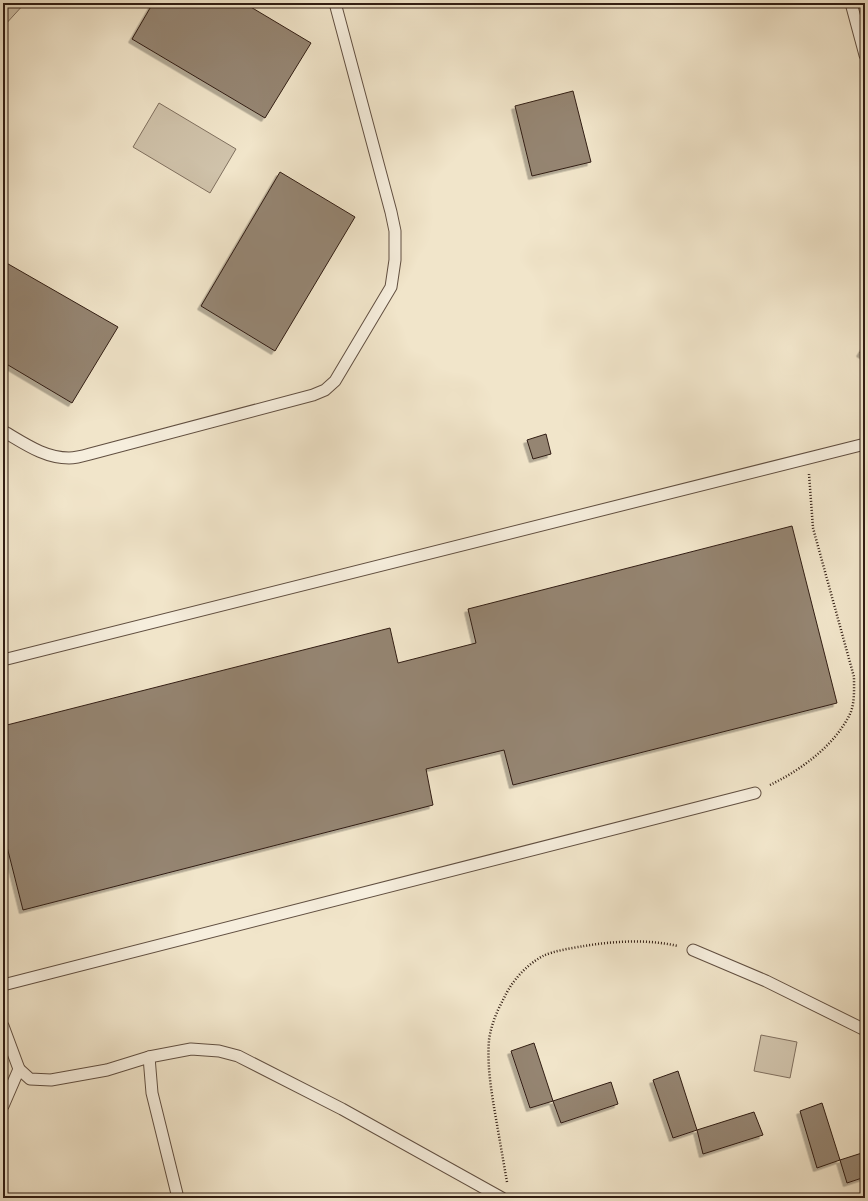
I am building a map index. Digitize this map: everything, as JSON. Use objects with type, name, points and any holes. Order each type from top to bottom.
[{"type":"lane","points":[[3,431],[42,453],[54,457],[70,458],[313,396],[325,390],[335,381],[391,287],[395,260],[395,231],[335,3]]},
{"type":"lane","points":[[851,3],[865,55]]},
{"type":"lane","points":[[3,660],[865,444]]},
{"type":"lane","points":[[3,985],[755,793]]},
{"type":"lane","points":[[693,950],[766,981],[865,1030]]},
{"type":"lane","points":[[3,1026],[19,1069],[30,1079],[51,1080],[107,1070],[149,1057],[191,1049],[219,1051],[238,1056],[342,1109],[502,1198]]},
{"type":"lane","points":[[149,1057],[152,1093],[178,1198]]},
{"type":"lane","points":[[3,1106],[19,1069]]},
{"type":"path","points":[[755,793],[789,776],[817,754],[836,735],[849,716],[854,695],[854,677],[813,528],[808,458]]},
{"type":"path","points":[[507,1183],[489,1076],[489,1050],[495,1015],[508,990],[522,971],[543,956],[570,948],[595,944],[647,942],[693,950]]},
{"type":"shaded area","points":[[3,3],[25,3],[3,27]]},
{"type":"shaded area","points":[[159,103],[236,149],[210,193],[133,147]]},
{"type":"shaded area","points":[[761,1035],[797,1042],[790,1078],[754,1071]]},
{"type":"building","points":[[153,3],[244,3],[311,43],[265,118],[132,39]]},
{"type":"building","points":[[573,91],[591,162],[532,176],[515,106]]},
{"type":"building","points":[[280,172],[355,217],[275,351],[201,306]]},
{"type":"building","points":[[3,261],[118,327],[72,403],[3,362]]},
{"type":"building","points":[[865,345],[865,356],[860,353]]},
{"type":"building","points":[[546,434],[551,454],[533,459],[527,440]]},
{"type":"building","points":[[792,526],[837,703],[513,785],[504,750],[426,769],[433,805],[23,910],[3,831],[3,726],[390,628],[398,663],[476,643],[468,609]]},
{"type":"building","points":[[534,1043],[553,1101],[530,1108],[511,1051]]},
{"type":"building","points":[[678,1071],[697,1130],[673,1138],[653,1080]]},
{"type":"building","points":[[611,1082],[618,1104],[561,1123],[553,1101]]},
{"type":"building","points":[[822,1103],[840,1160],[817,1168],[800,1111]]},
{"type":"building","points":[[754,1112],[763,1135],[703,1154],[697,1130]]},
{"type":"building","points":[[865,1152],[865,1177],[847,1183],[840,1160]]}]
